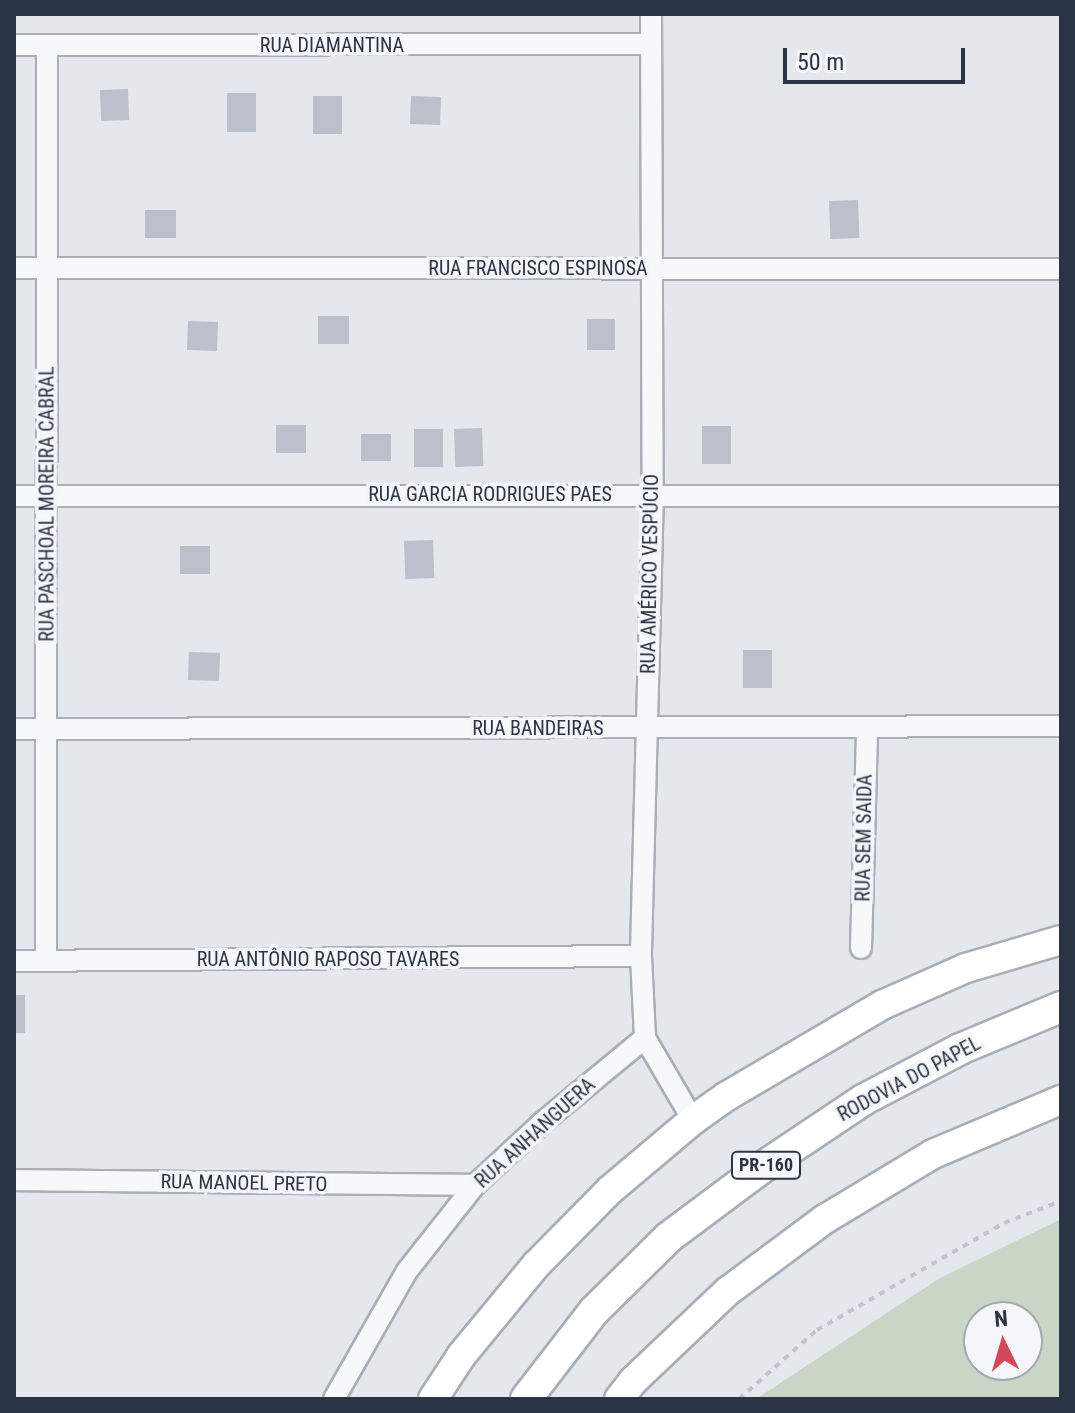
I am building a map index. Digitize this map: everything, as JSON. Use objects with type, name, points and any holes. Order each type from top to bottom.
[{"type":"main road","points":[[433,1399],[461,1356],[536,1265],[610,1190],[693,1120],[727,1096],[882,1005],[966,968],[1061,940]]},
{"type":"main road","name":"RODOVIA DO PAPEL","points":[[526,1399],[594,1311],[669,1237],[763,1167],[863,1100],[960,1049],[1061,1007]]},
{"type":"main road","points":[[619,1399],[633,1381],[728,1291],[825,1219],[933,1154],[1061,1100]]},
{"type":"street","name":"RUA AMÉRICO VESPÚCIO","points":[[651,14],[649,267],[653,493],[641,956],[645,1038],[693,1120]]},
{"type":"street","name":"RUA DIAMANTINA","points":[[14,45],[650,44]]},
{"type":"street","name":"RUA PASCHOAL MOREIRA CABRAL","points":[[46,961],[47,46]]},
{"type":"street","name":"RUA FRANCISCO ESPINOSA","points":[[14,268],[1061,269]]},
{"type":"street","name":"RUA GARCIA RODRIGUES PAES","points":[[14,496],[653,493],[1061,496]]},
{"type":"street","name":"RUA BANDEIRAS","points":[[14,729],[1061,726]]},
{"type":"street","name":"RUA SEM SAIDA","points":[[861,948],[867,728]]},
{"type":"street","name":"RUA ANTÔNIO RAPOSO TAVARES","points":[[14,961],[641,956]]},
{"type":"street","name":"RUA ANHANGUERA","points":[[334,1399],[407,1271],[475,1185],[543,1122],[645,1038]]},
{"type":"street","name":"RUA MANOEL PRETO","points":[[14,1180],[475,1185]]},
{"type":"path","points":[[739,1399],[817,1330],[1004,1223],[1061,1201]]},
{"type":"green space","points":[[1061,1219],[1061,1399],[756,1399],[940,1278]]},
{"type":"building","points":[[128,89],[129,120],[101,121],[100,90]]},
{"type":"building","points":[[227,93],[256,93],[256,132],[227,132]]},
{"type":"building","points":[[313,96],[342,96],[342,134],[313,134]]},
{"type":"building","points":[[411,96],[441,97],[440,125],[410,124]]},
{"type":"building","points":[[858,200],[859,238],[830,239],[829,201]]},
{"type":"building","points":[[145,210],[176,210],[176,238],[145,238]]},
{"type":"building","points":[[318,316],[349,316],[349,344],[318,344]]},
{"type":"building","points":[[587,319],[615,319],[615,350],[587,350]]},
{"type":"building","points":[[188,321],[218,322],[217,351],[187,350]]},
{"type":"building","points":[[276,425],[306,425],[306,453],[276,453]]},
{"type":"building","points":[[702,426],[731,426],[731,464],[702,464]]},
{"type":"building","points":[[482,428],[483,466],[455,467],[454,429]]},
{"type":"building","points":[[414,429],[443,429],[443,467],[414,467]]},
{"type":"building","points":[[361,434],[391,434],[391,461],[361,461]]},
{"type":"building","points":[[433,540],[434,578],[405,579],[404,541]]},
{"type":"building","points":[[180,546],[210,546],[210,574],[180,574]]},
{"type":"building","points":[[743,650],[772,650],[772,688],[743,688]]},
{"type":"building","points":[[189,652],[220,653],[219,681],[188,680]]},
{"type":"building","points":[[14,995],[25,995],[25,1033],[14,1033]]}]
